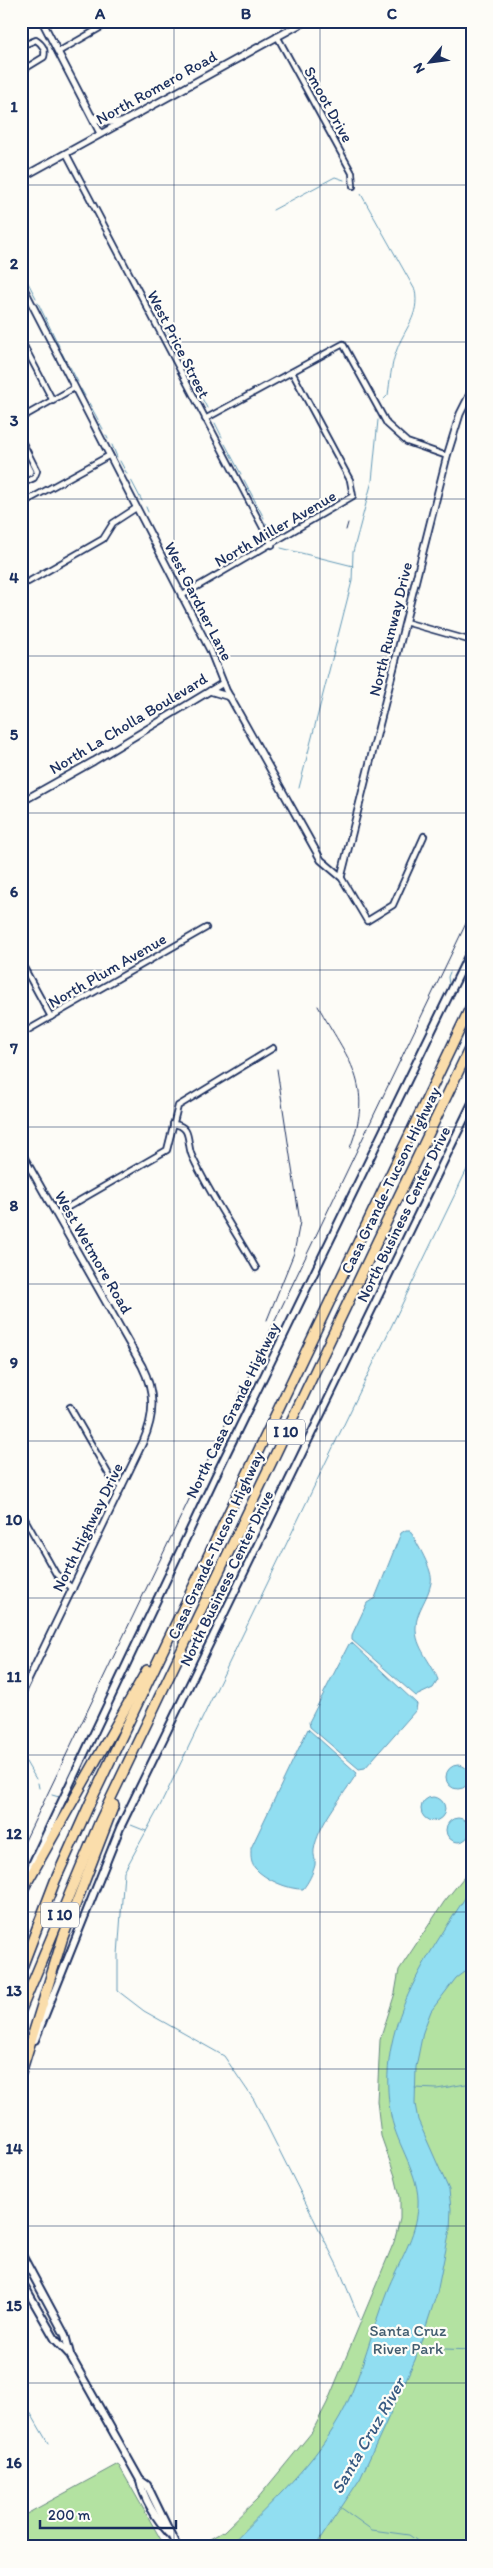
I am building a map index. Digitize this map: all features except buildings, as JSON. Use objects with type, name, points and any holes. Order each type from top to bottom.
[{"type":"highway","name":"Casa Grande-Tucson Highway","points":[[21,1970],[56,1881],[175,1622],[472,1004]]},
{"type":"highway","name":"Casa Grande-Tucson Highway","points":[[21,2010],[72,1885],[138,1742],[472,1043]]},
{"type":"highway","points":[[21,1893],[175,1622]]},
{"type":"highway","points":[[21,2073],[63,1937],[138,1742]]},
{"type":"main road","name":"North Casa Grande Highway","points":[[21,1887],[215,1477],[472,948]]},
{"type":"main road","name":"North Business Center Drive","points":[[21,2073],[120,1828],[472,1103]]},
{"type":"main road","points":[[21,2253],[65,2335],[70,2355]]},
{"type":"main road","points":[[21,2280],[56,2339],[70,2355],[140,2480],[162,2526],[169,2533],[177,2547]]},
{"type":"street","points":[[42,21],[100,133]]},
{"type":"street","points":[[58,52],[112,21]]},
{"type":"street","name":"North Romero Road","points":[[21,178],[306,21]]},
{"type":"street","name":"Smoot Drive","points":[[278,36],[352,173],[353,186]]},
{"type":"street","points":[[21,46],[36,40],[40,42],[45,53],[44,57],[21,71]]},
{"type":"street","points":[[90,114],[104,122],[122,122]]},
{"type":"street","name":"West Price Street","points":[[66,153],[272,544]]},
{"type":"street","name":"West Gardner Lane","points":[[21,283],[219,668],[223,683],[230,697],[321,860],[341,877],[367,922],[393,905],[424,836]]},
{"type":"street","points":[[21,340],[53,401]]},
{"type":"street","points":[[205,420],[343,344],[387,424],[407,442],[447,456]]},
{"type":"street","name":"North Miller Avenue","points":[[181,596],[354,496],[350,480],[292,372]]},
{"type":"street","points":[[21,418],[74,388]]},
{"type":"street","name":"North Runway Drive","points":[[341,877],[447,456],[460,414],[472,390]]},
{"type":"street","points":[[21,439],[36,468],[36,474],[21,484]]},
{"type":"street","points":[[21,504],[110,455]]},
{"type":"street","points":[[28,582],[103,539],[116,520],[136,508]]},
{"type":"street","points":[[405,622],[472,641]]},
{"type":"street","name":"North La Cholla Boulevard","points":[[21,802],[94,762],[223,683]]},
{"type":"street","points":[[210,691],[230,697]]},
{"type":"street","name":"North Plum Avenue","points":[[21,1034],[206,928]]},
{"type":"street","points":[[21,962],[51,1017]]},
{"type":"street","points":[[56,1214],[167,1150],[178,1106],[273,1048]]},
{"type":"street","points":[[174,1124],[181,1124],[186,1129],[189,1149],[201,1174],[256,1268]]},
{"type":"street","name":"West Wetmore Road","points":[[21,1152],[142,1366]]},
{"type":"street","name":"North Highway Drive","points":[[21,1695],[148,1431],[152,1415],[150,1386],[142,1366]]},
{"type":"street","points":[[70,1407],[112,1480],[122,1487]]},
{"type":"street","points":[[21,1512],[56,1574],[73,1589]]},
{"type":"green space","name":"Santa Cruz River Park","points":[[472,1867],[472,2547],[196,2547],[224,2531],[257,2499],[312,2432],[327,2403],[394,2242],[400,2219],[400,2197],[381,2136],[377,2101],[380,2040],[395,1993],[399,1970],[444,1902]]},
{"type":"green space","points":[[118,2464],[165,2547],[21,2547],[21,2517]]},
{"type":"water","points":[[410,1530],[430,1571],[431,1583],[418,1616],[416,1635],[438,1680],[433,1688],[416,1696],[352,1640],[352,1635],[367,1603],[375,1598],[401,1533]]},
{"type":"water","points":[[352,1643],[417,1704],[416,1710],[365,1768],[359,1769],[310,1727],[309,1722],[349,1644]]},
{"type":"water","points":[[308,1729],[357,1773],[332,1810],[316,1840],[314,1850],[315,1865],[310,1878],[303,1889],[297,1889],[277,1883],[259,1872],[252,1863],[251,1848]]},
{"type":"water","points":[[458,1765],[463,1766],[469,1772],[469,1782],[463,1788],[458,1789],[453,1788],[447,1782],[446,1777],[447,1772],[453,1766]]},
{"type":"water","points":[[433,1797],[438,1798],[444,1804],[444,1814],[438,1820],[433,1821],[428,1820],[422,1814],[421,1809],[422,1804],[428,1798]]},
{"type":"water","points":[[458,1818],[463,1819],[469,1825],[469,1835],[463,1841],[458,1842],[453,1841],[447,1835],[446,1830],[447,1825],[453,1819]]},
{"type":"water","name":"Santa Cruz River","points":[[472,1887],[472,1966],[456,1978],[431,2011],[423,2032],[416,2067],[415,2104],[418,2120],[449,2190],[451,2209],[450,2229],[437,2293],[415,2360],[360,2479],[315,2547],[228,2547],[292,2482],[334,2428],[351,2394],[387,2291],[411,2239],[417,2217],[418,2194],[412,2171],[391,2116],[388,2083],[390,2052],[397,2023],[408,1994],[438,1940]]},
{"type":"waterway","points":[[273,210],[335,177],[344,180]]},
{"type":"waterway","points":[[361,194],[415,290],[416,299],[413,315],[396,352],[388,395],[383,400]]},
{"type":"waterway","points":[[25,277],[36,298]]},
{"type":"waterway","points":[[148,294],[207,408]]},
{"type":"waterway","points":[[38,303],[59,346]]},
{"type":"waterway","points":[[62,353],[66,361]]},
{"type":"waterway","points":[[70,367],[78,382]]},
{"type":"waterway","points":[[81,389],[85,396]]},
{"type":"waterway","points":[[89,403],[103,429]]},
{"type":"waterway","points":[[299,788],[352,581],[353,552],[372,481],[378,420]]},
{"type":"waterway","points":[[215,423],[222,437]]},
{"type":"waterway","points":[[106,435],[108,439]]},
{"type":"waterway","points":[[225,444],[241,474]]},
{"type":"waterway","points":[[112,445],[117,457]]},
{"type":"waterway","points":[[120,461],[127,474]]},
{"type":"waterway","points":[[131,480],[142,501]]},
{"type":"waterway","points":[[244,480],[264,518]]},
{"type":"waterway","points":[[146,507],[148,512]]},
{"type":"waterway","points":[[266,523],[272,534]]},
{"type":"waterway","points":[[281,548],[353,566]]},
{"type":"waterway","points":[[449,985],[448,977],[450,972]]},
{"type":"waterway","points":[[360,2320],[340,2271],[254,2100],[224,2056],[144,2011],[118,1991],[118,1955],[124,1872],[161,1804],[472,1159]]},
{"type":"waterway","points":[[21,1759],[26,1762],[36,1779]]},
{"type":"waterway","points":[[38,1783],[39,1788]]},
{"type":"waterway","points":[[52,1795],[59,1797]]},
{"type":"waterway","points":[[131,1825],[146,1831]]},
{"type":"waterway","points":[[415,2088],[437,2089],[472,2083]]},
{"type":"waterway","points":[[371,2326],[377,2329]]},
{"type":"waterway","points":[[419,2348],[472,2350]]},
{"type":"waterway","points":[[21,2402],[30,2412],[48,2443]]},
{"type":"waterway","points":[[340,2507],[372,2530],[409,2535],[426,2547]]},
{"type":"railway","points":[[346,530],[348,523]]},
{"type":"railway","points":[[21,1849],[472,911]]},
{"type":"railway","points":[[318,1006],[348,1058],[355,1073],[359,1089],[360,1106],[357,1126],[350,1148]]},
{"type":"railway","points":[[267,1320],[294,1253],[300,1222],[277,1069]]}]
